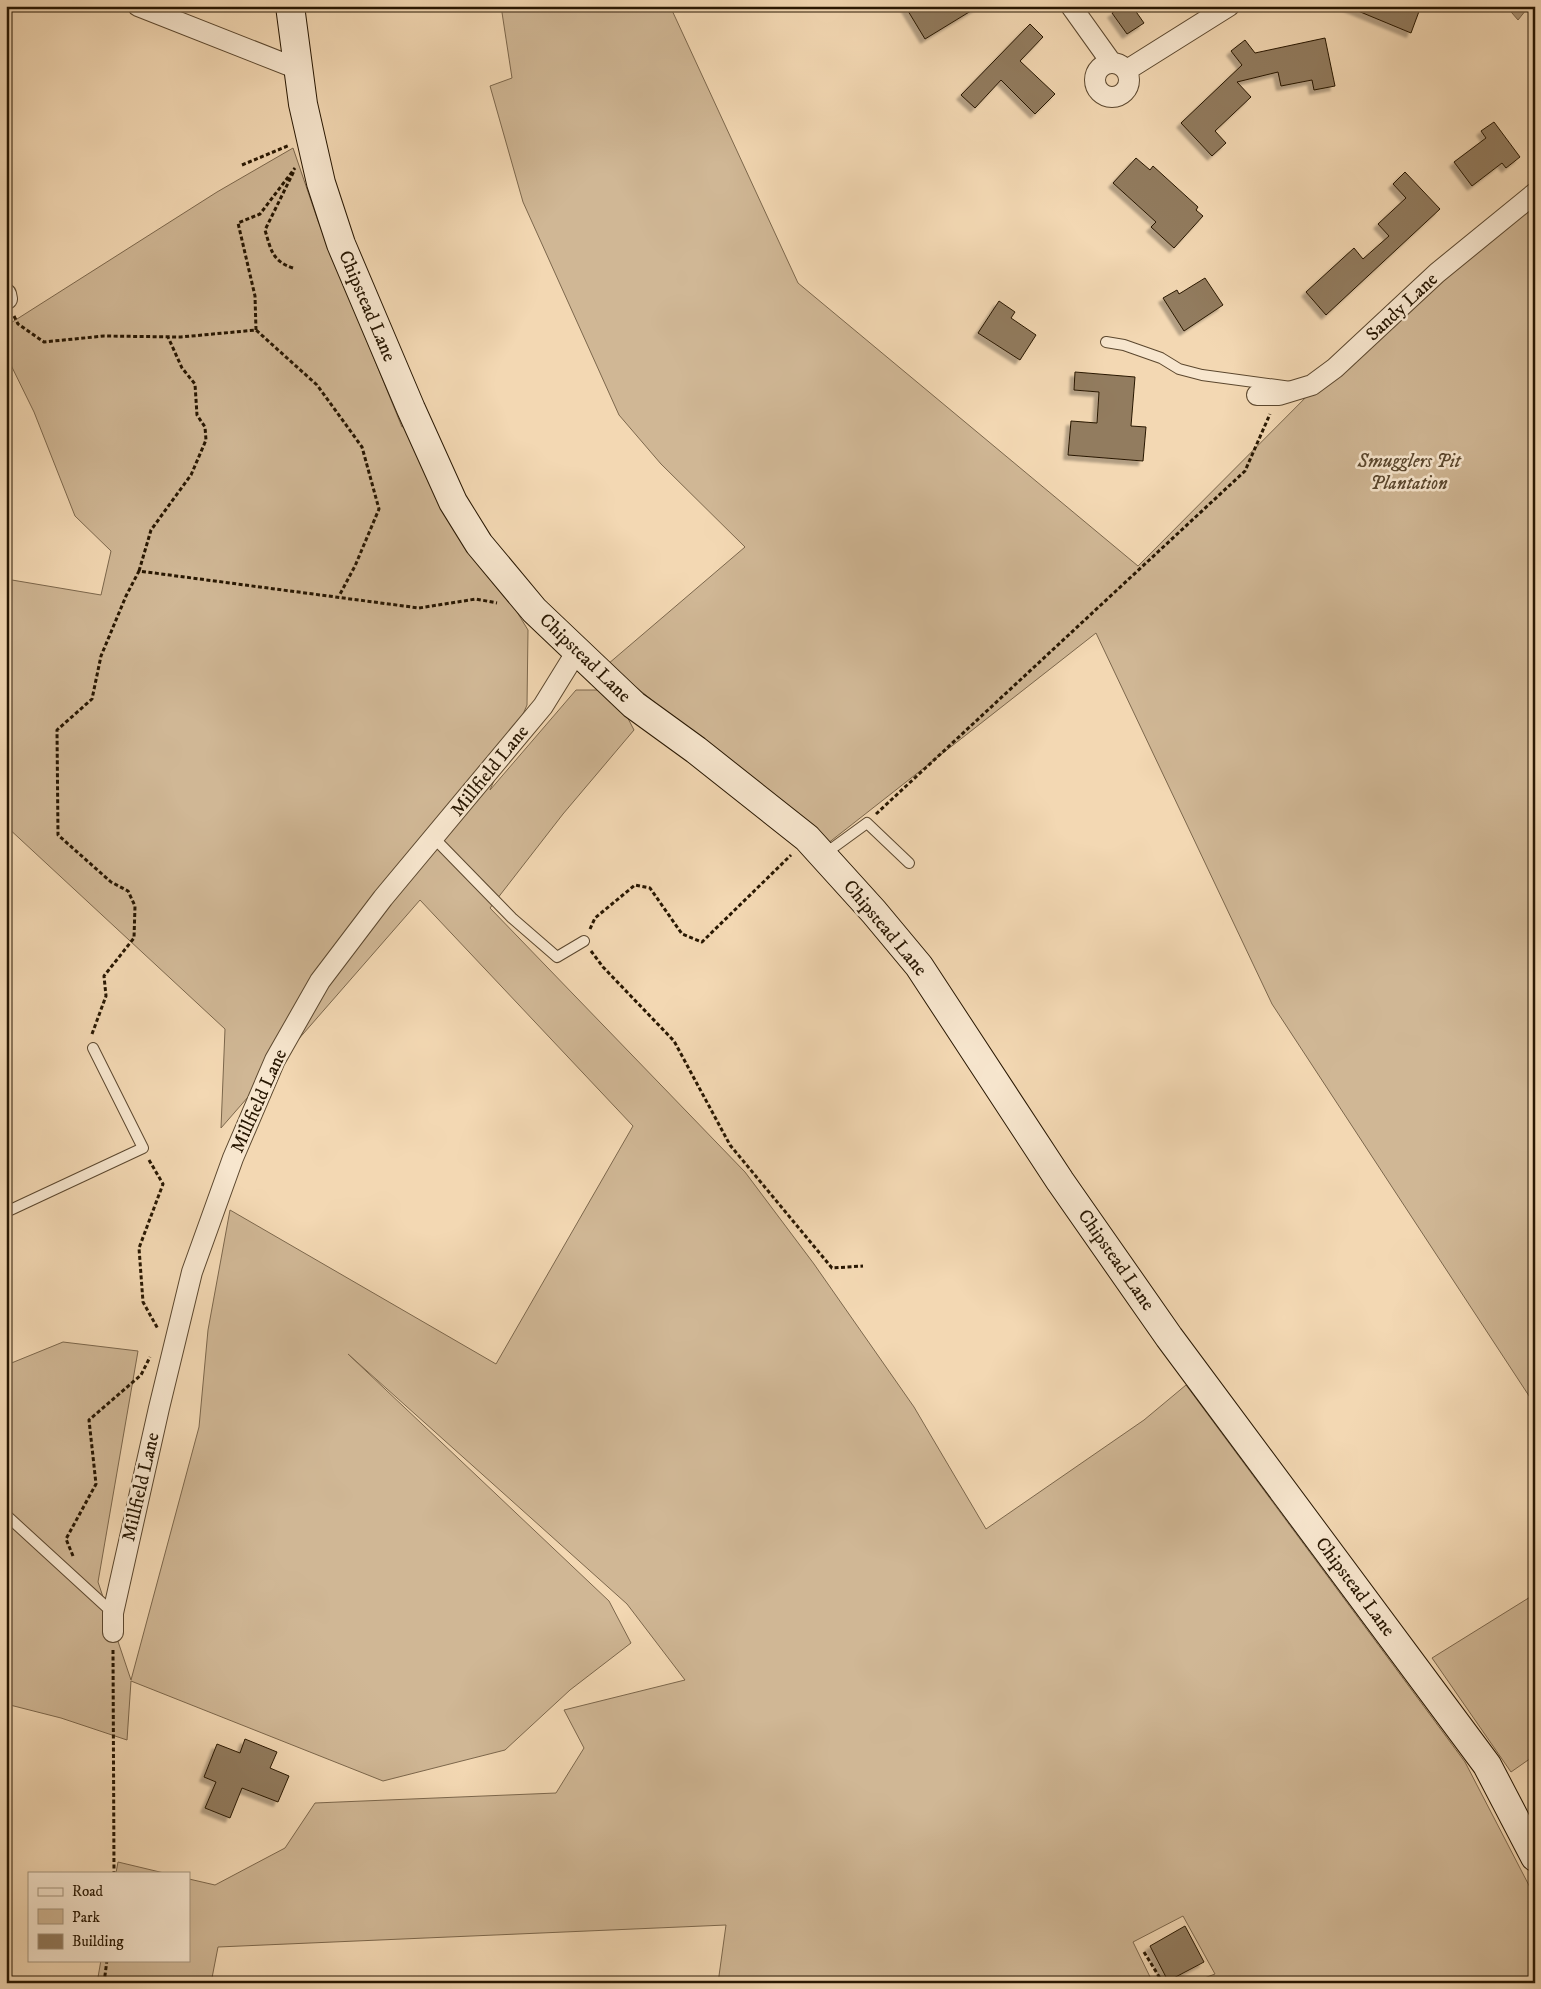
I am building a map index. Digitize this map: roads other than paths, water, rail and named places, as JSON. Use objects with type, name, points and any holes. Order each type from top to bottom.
[{"type":"street","points":[[138,6],[298,69]]},
{"type":"street","name":"Chipstead Lane","points":[[290,6],[298,69],[311,136],[321,182],[341,244],[453,502],[480,544],[534,610],[634,705],[696,750],[815,847],[874,912],[919,966],[1060,1181],[1169,1337],[1487,1765],[1535,1857]]},
{"type":"street","points":[[1071,6],[1119,66],[1229,6]]},
{"type":"street","name":"Sandy Lane","points":[[1257,395],[1279,395],[1312,385],[1336,368],[1438,274],[1535,193]]},
{"type":"street","points":[[6,294],[7,299]]},
{"type":"street","name":"Millfield Lane","points":[[113,1623],[159,1408],[192,1272],[233,1158],[275,1060],[320,981],[383,898],[543,706],[577,651]]},
{"type":"lane","points":[[1106,342],[1124,345],[1161,358],[1179,369],[1202,375],[1300,388]]},
{"type":"lane","points":[[815,847],[867,823],[909,863]]},
{"type":"lane","points":[[434,838],[512,918],[557,957],[584,941]]},
{"type":"lane","points":[[6,1212],[143,1148],[93,1048]]},
{"type":"lane","points":[[6,1515],[85,1588],[113,1623]]},
{"type":"park label","name":"Smugglers Pit Plantation","points":[[1409,472]]}]
